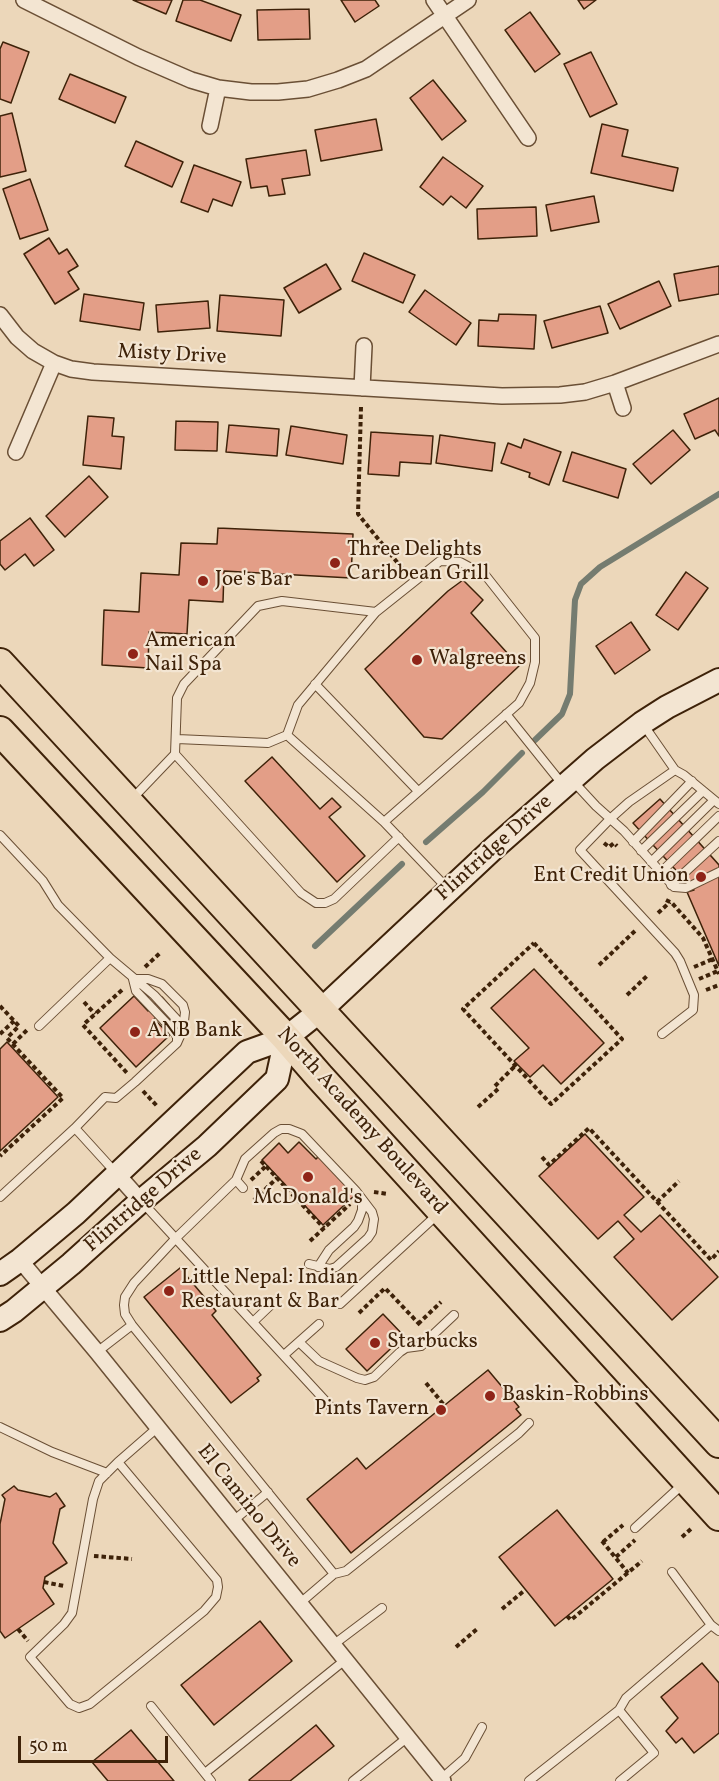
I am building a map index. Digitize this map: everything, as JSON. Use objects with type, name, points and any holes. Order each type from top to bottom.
[{"type":"highway","name":"North Academy Boulevard","points":[[0,663],[719,1443]]},
{"type":"highway","name":"North Academy Boulevard","points":[[0,731],[286,1038],[719,1516]]},
{"type":"street","points":[[24,0],[191,80],[218,88],[251,92],[308,89],[366,69],[468,0]]},
{"type":"street","points":[[434,0],[528,138]]},
{"type":"street","points":[[210,126],[218,88]]},
{"type":"street","name":"Misty Drive","points":[[0,315],[17,337],[33,351],[54,363],[71,369],[362,388],[533,396],[585,392],[719,344]]},
{"type":"street","points":[[362,388],[364,346]]},
{"type":"street","points":[[16,452],[54,363]]},
{"type":"street","points":[[615,383],[623,408]]},
{"type":"street","name":"Flintridge Drive","points":[[0,1274],[76,1213],[247,1052],[286,1038],[320,1011],[568,782],[642,723],[719,680]]},
{"type":"street","name":"Flintridge Drive","points":[[0,1320],[71,1264],[207,1146],[277,1079],[286,1038]]},
{"type":"street","points":[[116,1173],[141,1201]]},
{"type":"street","name":"El Camino Drive","points":[[20,1260],[442,1780]]},
{"type":"lane","points":[[177,739],[268,743],[287,735],[298,705],[376,612],[440,561],[460,562],[486,576],[535,638],[535,662],[530,683],[519,703],[384,822]]},
{"type":"lane","points":[[129,802],[176,754],[177,698],[184,684],[258,606],[282,601],[376,612]]},
{"type":"lane","points":[[315,684],[418,792]]},
{"type":"lane","points":[[506,714],[568,782],[610,819],[671,885],[686,888],[719,872]]},
{"type":"lane","points":[[642,723],[675,770],[716,802],[651,862]]},
{"type":"lane","points":[[287,735],[384,822],[449,890]]},
{"type":"lane","points":[[176,754],[301,893],[316,903],[325,903],[334,898],[399,837]]},
{"type":"lane","points":[[662,1035],[693,1010],[694,995],[680,961],[580,850],[629,802],[675,770]]},
{"type":"lane","points":[[633,842],[692,782]]},
{"type":"lane","points":[[641,851],[703,791]]},
{"type":"lane","points":[[660,873],[719,816]]},
{"type":"lane","points":[[0,835],[43,881],[58,905],[110,958],[154,995],[180,1023],[181,1034]]},
{"type":"lane","points":[[671,885],[719,841]]},
{"type":"lane","points":[[39,1026],[110,958]]},
{"type":"lane","points":[[0,1197],[105,1097],[116,1098],[122,1094],[177,1043],[186,1012],[183,1005],[162,984],[148,979],[133,979]]},
{"type":"lane","points":[[133,979],[136,991],[174,1031],[177,1043]]},
{"type":"lane","points":[[75,1128],[116,1173]]},
{"type":"lane","points":[[309,1264],[330,1269],[336,1267],[368,1238],[372,1232],[374,1219],[362,1198],[302,1134],[289,1129],[281,1129],[245,1159],[236,1180],[176,1238],[129,1290],[124,1305],[125,1314],[132,1325],[334,1574]]},
{"type":"lane","points":[[236,1180],[243,1188]]},
{"type":"lane","points":[[318,1267],[329,1250],[358,1221],[362,1210],[362,1198]]},
{"type":"lane","points":[[141,1201],[331,1407]]},
{"type":"lane","points":[[340,1304],[441,1211]]},
{"type":"lane","points":[[253,1322],[275,1300]]},
{"type":"lane","points":[[299,1342],[319,1361],[365,1380],[374,1377],[399,1352],[406,1348],[421,1346],[454,1315]]},
{"type":"lane","points":[[284,1355],[319,1324]]},
{"type":"lane","points":[[97,1353],[132,1325]]},
{"type":"lane","points":[[299,1604],[334,1574],[346,1570],[510,1441],[529,1423]]},
{"type":"lane","points":[[0,1427],[52,1452],[107,1473]]},
{"type":"lane","points":[[118,1462],[217,1580],[218,1591],[216,1598],[204,1611],[90,1704],[80,1708],[70,1704],[30,1657],[64,1624],[72,1613],[93,1499],[99,1482],[118,1462],[158,1428]]},
{"type":"lane","points":[[635,1528],[687,1481]]},
{"type":"lane","points":[[233,1521],[268,1492]]},
{"type":"lane","points":[[672,1572],[711,1625],[719,1631]]},
{"type":"lane","points":[[333,1645],[382,1608]]},
{"type":"lane","points":[[529,1781],[619,1710],[626,1698],[711,1625]]},
{"type":"lane","points":[[205,1773],[345,1659]]},
{"type":"lane","points":[[151,1706],[212,1781]]},
{"type":"lane","points":[[619,1710],[654,1753],[620,1781]]},
{"type":"lane","points":[[442,1780],[465,1758],[482,1727]]},
{"type":"lane","points":[[353,1781],[408,1737]]},
{"type":"path","points":[[361,407],[358,514],[413,582]]},
{"type":"path","points":[[604,843],[609,847],[614,843],[621,851]]},
{"type":"path","points":[[659,892],[703,938],[719,974]]},
{"type":"path","points":[[657,914],[670,902]]},
{"type":"path","points":[[599,965],[637,930]]},
{"type":"path","points":[[534,943],[622,1039],[551,1104],[516,1066],[463,1009],[534,943]]},
{"type":"path","points":[[142,969],[160,953]]},
{"type":"path","points":[[627,995],[648,975]]},
{"type":"path","points":[[125,987],[83,1025],[131,1077]]},
{"type":"path","points":[[0,1006],[19,1026],[7,1038]]},
{"type":"path","points":[[0,1155],[63,1098],[1,1033],[14,1021]]},
{"type":"path","points":[[13,1044],[28,1029]]},
{"type":"path","points":[[478,1107],[516,1066]]},
{"type":"path","points":[[140,1087],[157,1106]]},
{"type":"path","points":[[542,1157],[549,1165],[589,1128],[711,1260],[719,1251]]},
{"type":"path","points":[[260,1160],[324,1228]]},
{"type":"path","points":[[254,1200],[277,1178]]},
{"type":"path","points":[[657,1202],[679,1180]]},
{"type":"path","points":[[310,1241],[352,1201]]},
{"type":"path","points":[[359,1313],[386,1288],[420,1326],[441,1302]]},
{"type":"path","points":[[426,1383],[444,1405]]},
{"type":"path","points":[[628,1573],[602,1541],[629,1520]]},
{"type":"path","points":[[682,1537],[693,1527]]},
{"type":"path","points":[[616,1557],[641,1535]]},
{"type":"path","points":[[83,1555],[132,1559]]},
{"type":"path","points":[[567,1616],[571,1620],[642,1561]]},
{"type":"path","points":[[44,1582],[65,1586]]},
{"type":"path","points":[[502,1610],[525,1590]]},
{"type":"path","points":[[18,1629],[28,1641]]},
{"type":"path","points":[[456,1647],[477,1629]]},
{"type":"building","points":[[133,0],[172,0],[166,14]]},
{"type":"building","points":[[183,0],[200,0],[241,15],[231,41],[176,21]]},
{"type":"building","points":[[341,0],[375,0],[379,6],[355,22]]},
{"type":"building","points":[[578,0],[596,0],[584,9]]},
{"type":"building","points":[[309,9],[310,39],[258,40],[257,10]]},
{"type":"building","points":[[530,12],[560,54],[535,72],[505,30]]},
{"type":"building","points":[[3,42],[29,52],[11,103],[0,99],[0,49]]},
{"type":"building","points":[[591,52],[617,104],[590,117],[564,64]]},
{"type":"building","points":[[70,74],[126,97],[115,123],[59,99]]},
{"type":"building","points":[[433,80],[466,121],[442,140],[410,98]]},
{"type":"building","points":[[12,113],[26,171],[0,177],[0,116]]},
{"type":"building","points":[[376,119],[382,150],[321,161],[315,130]]},
{"type":"building","points":[[602,124],[628,130],[622,156],[678,168],[673,191],[591,173]]},
{"type":"building","points":[[136,141],[183,162],[172,187],[125,166]]},
{"type":"building","points":[[306,150],[310,175],[282,179],[285,194],[269,196],[267,186],[251,188],[246,159]]},
{"type":"building","points":[[443,157],[483,186],[466,208],[451,196],[443,205],[420,187]]},
{"type":"building","points":[[194,165],[241,182],[232,206],[213,199],[208,212],[181,202]]},
{"type":"building","points":[[30,179],[48,230],[20,239],[3,189]]},
{"type":"building","points":[[594,196],[599,222],[551,231],[546,205]]},
{"type":"building","points":[[536,207],[537,236],[478,239],[477,209]]},
{"type":"building","points":[[49,238],[59,254],[67,249],[78,266],[68,272],[79,289],[55,304],[24,254]]},
{"type":"building","points":[[364,253],[415,275],[403,303],[352,281]]},
{"type":"building","points":[[326,264],[341,289],[299,313],[284,288]]},
{"type":"building","points":[[719,266],[719,294],[679,301],[674,274]]},
{"type":"building","points":[[659,281],[671,306],[620,329],[608,304]]},
{"type":"building","points":[[425,290],[471,323],[456,345],[409,312]]},
{"type":"building","points":[[84,294],[144,303],[140,330],[80,321]]},
{"type":"building","points":[[220,295],[284,300],[281,336],[217,331]]},
{"type":"building","points":[[208,301],[210,328],[158,332],[156,305]]},
{"type":"building","points":[[600,306],[608,333],[552,348],[544,321]]},
{"type":"building","points":[[499,314],[536,315],[534,349],[478,346],[479,320],[498,321]]},
{"type":"building","points":[[719,398],[719,436],[715,430],[695,439],[684,414]]},
{"type":"building","points":[[88,416],[114,418],[112,436],[124,437],[121,469],[83,465]]},
{"type":"building","points":[[176,421],[218,422],[217,451],[175,450]]},
{"type":"building","points":[[229,425],[279,429],[277,456],[226,452]]},
{"type":"building","points":[[291,426],[347,435],[343,464],[286,455]]},
{"type":"building","points":[[673,430],[690,450],[651,484],[633,464]]},
{"type":"building","points":[[371,432],[433,436],[431,464],[400,462],[399,476],[368,474]]},
{"type":"building","points":[[440,435],[495,443],[492,471],[436,463]]},
{"type":"building","points":[[524,439],[561,452],[549,485],[529,477],[530,473],[501,463],[508,443],[521,448]]},
{"type":"building","points":[[572,452],[626,469],[618,498],[563,481]]},
{"type":"building","points":[[89,476],[108,497],[65,537],[46,516]]},
{"type":"building","points":[[30,518],[54,550],[34,566],[25,554],[5,570],[0,564],[0,541]]},
{"type":"building","points":[[218,528],[353,534],[351,578],[224,571],[223,602],[189,600],[187,634],[149,632],[148,668],[102,665],[104,610],[139,612],[141,573],[179,575],[181,543],[217,544]]},
{"type":"building","points":[[686,572],[708,588],[678,630],[656,615]]},
{"type":"building","name":"Walgreens","points":[[463,580],[483,600],[471,613],[519,666],[442,739],[424,737],[365,669],[448,591]]},
{"type":"building","points":[[631,622],[650,650],[615,674],[596,646]]},
{"type":"building","points":[[272,757],[320,809],[332,798],[341,807],[329,817],[365,856],[337,882],[245,781]]},
{"type":"building","name":"Ent Credit Union","points":[[660,799],[719,865],[719,966],[687,892],[694,890],[633,823]]},
{"type":"building","points":[[534,969],[604,1043],[561,1084],[543,1065],[530,1077],[514,1061],[529,1048],[491,1008]]},
{"type":"building","name":"ANB Bank","points":[[134,996],[148,1011],[162,997],[169,1005],[154,1019],[170,1035],[136,1067],[100,1028]]},
{"type":"building","points":[[7,1042],[58,1097],[0,1151],[0,1049]]},
{"type":"building","points":[[585,1134],[644,1197],[624,1215],[641,1232],[660,1215],[718,1277],[672,1320],[614,1257],[634,1239],[618,1221],[598,1239],[539,1176]]},
{"type":"building","name":"McDonald's","points":[[299,1142],[316,1159],[319,1156],[355,1195],[323,1225],[262,1160],[279,1143],[288,1153]]},
{"type":"building","points":[[180,1268],[216,1311],[212,1315],[261,1375],[257,1378],[259,1381],[231,1403],[144,1297]]},
{"type":"building","name":"Starbucks","points":[[383,1314],[404,1336],[367,1371],[346,1349]]},
{"type":"building","points":[[488,1370],[519,1407],[516,1409],[521,1415],[351,1553],[307,1499],[357,1458],[366,1469]]},
{"type":"building","points":[[14,1486],[18,1490],[50,1497],[56,1493],[65,1506],[60,1509],[53,1543],[67,1563],[45,1577],[43,1588],[54,1604],[5,1638],[0,1631],[0,1524],[5,1499],[2,1495]]},
{"type":"building","points":[[557,1510],[613,1579],[555,1626],[499,1557]]},
{"type":"building","points":[[260,1621],[292,1661],[214,1725],[181,1685]]},
{"type":"building","points":[[702,1663],[719,1683],[719,1733],[694,1753],[682,1738],[676,1743],[666,1731],[678,1718],[661,1697]]},
{"type":"building","points":[[316,1725],[334,1746],[290,1781],[249,1780]]},
{"type":"building","points":[[131,1730],[174,1781],[108,1781],[92,1762]]},
{"type":"waterway","points":[[535,740],[562,714],[570,694],[575,600],[581,584],[600,567],[719,494]]},
{"type":"waterway","points":[[426,842],[483,792],[522,753]]},
{"type":"waterway","points":[[315,946],[402,864]]},
{"type":"place","name":"Three Delights Caribbean Grill","points":[[335,563]]},
{"type":"place","name":"Joe's Bar","points":[[203,581]]},
{"type":"place","name":"American Nail Spa","points":[[133,654]]},
{"type":"place","name":"Walgreens","points":[[417,660]]},
{"type":"place","name":"Ent Credit Union","points":[[701,877]]},
{"type":"place","name":"ANB Bank","points":[[135,1032]]},
{"type":"place","name":"McDonald's","points":[[308,1177]]},
{"type":"place","name":"Little Nepal: Indian Restaurant & Bar","points":[[169,1291]]},
{"type":"place","name":"Starbucks","points":[[375,1343]]},
{"type":"place","name":"Baskin-Robbins","points":[[490,1396]]},
{"type":"place","name":"Pints Tavern","points":[[441,1410]]}]
